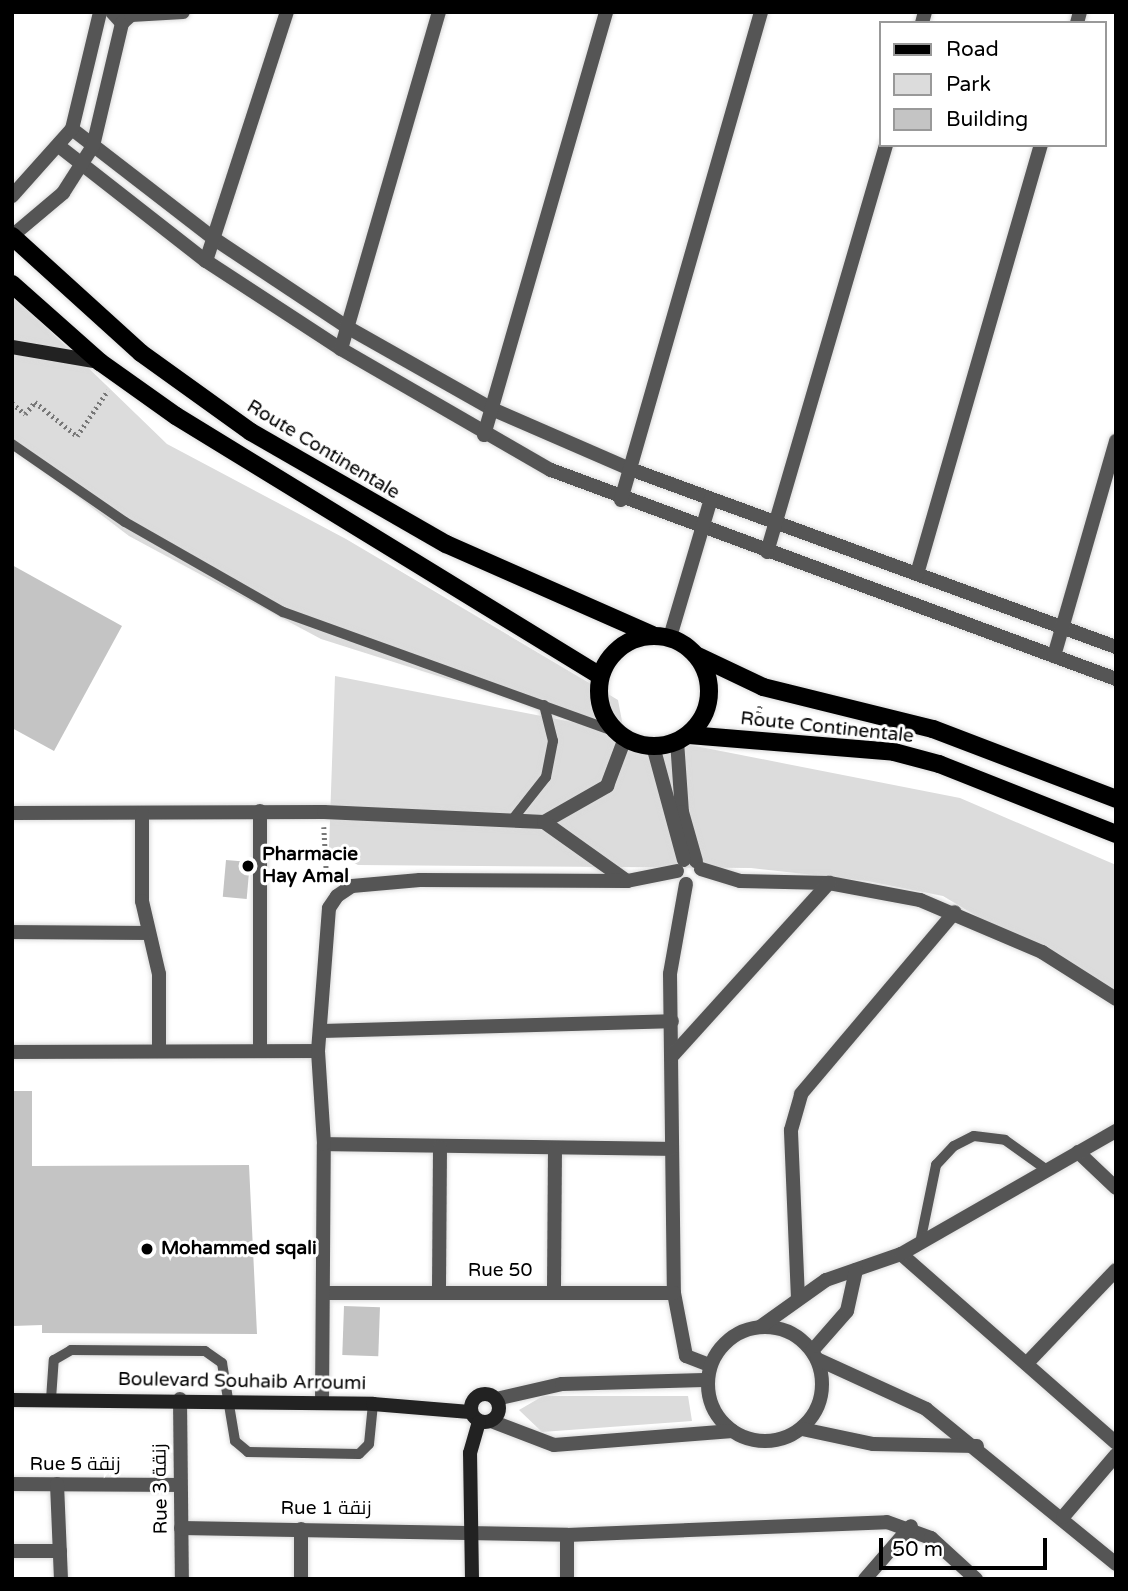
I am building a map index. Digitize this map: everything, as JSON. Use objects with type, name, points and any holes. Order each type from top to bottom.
[{"type":"main road","name":"Route Continentale","points":[[12,236],[141,353],[251,432],[446,544],[661,636]]},
{"type":"main road","points":[[12,284],[100,362],[322,509],[600,676]]},
{"type":"main road","points":[[661,636],[698,656],[707,671],[708,706],[683,738],[653,746],[621,735],[601,706],[600,676],[620,647],[661,636]]},
{"type":"main road","name":"Route Continentale","points":[[698,656],[763,687],[933,729],[1116,799]]},
{"type":"main road","name":"Route Continentale","points":[[683,738],[894,752],[939,764],[1116,834]]},
{"type":"street","points":[[12,196],[61,147],[72,128],[100,12]]},
{"type":"street","points":[[12,236],[39,216],[82,166],[93,146],[117,18],[183,12]]},
{"type":"street","points":[[206,261],[287,12]]},
{"type":"street","points":[[341,349],[439,12]]},
{"type":"street","points":[[484,435],[606,12]]},
{"type":"street","points":[[621,500],[761,12]]},
{"type":"street","points":[[72,128],[213,238],[348,327],[492,409],[630,469],[1116,647]]},
{"type":"street","points":[[61,147],[206,261],[341,349],[484,435],[621,500],[1116,679]]},
{"type":"street","points":[[767,552],[885,147]]},
{"type":"street","points":[[917,574],[1040,147]]},
{"type":"street","points":[[12,347],[100,362]]},
{"type":"street","points":[[1054,656],[1116,441]]},
{"type":"street","points":[[661,636],[702,528],[710,499]]},
{"type":"street","points":[[544,822],[607,786],[621,735]]},
{"type":"street","points":[[683,738],[682,812],[689,865],[672,953],[671,1149],[674,1293],[685,1356],[709,1365]]},
{"type":"street","points":[[653,746],[696,882],[686,884]]},
{"type":"street","points":[[260,811],[260,1050]]},
{"type":"street","points":[[12,813],[324,812],[544,822],[627,881]]},
{"type":"street","points":[[142,813],[145,933],[156,953],[159,1049]]},
{"type":"street","points":[[322,1402],[325,1293],[324,1144],[318,1051],[329,908],[343,890],[373,884],[627,881],[689,865],[740,881],[829,883],[955,912],[1042,953],[1116,999]]},
{"type":"street","points":[[672,1056],[829,883]]},
{"type":"street","points":[[798,1298],[791,1130],[801,1094],[955,912]]},
{"type":"street","points":[[12,932],[145,933]]},
{"type":"street","points":[[320,1031],[672,1021]]},
{"type":"street","points":[[12,1052],[159,1049],[318,1051]]},
{"type":"street","points":[[977,1446],[873,1444],[802,1429],[767,1442],[732,1431],[719,1419],[704,1380],[709,1365],[730,1339],[760,1327],[798,1298],[856,1270],[901,1254],[1116,1131]]},
{"type":"street","points":[[324,1144],[671,1149]]},
{"type":"street","points":[[439,1290],[440,1147]]},
{"type":"street","points":[[554,1289],[555,1149]]},
{"type":"street","points":[[1077,1152],[1116,1188]]},
{"type":"street","points":[[901,1254],[1028,1362],[1116,1443]]},
{"type":"street","points":[[802,1429],[822,1397],[814,1355],[847,1311],[856,1270]]},
{"type":"street","points":[[1028,1362],[1116,1270]]},
{"type":"street","name":"Rue 50","points":[[325,1293],[554,1289],[674,1293]]},
{"type":"street","points":[[760,1327],[793,1334],[814,1355],[902,1394],[977,1446],[1116,1564]]},
{"type":"street","points":[[472,1579],[470,1453],[480,1418],[475,1397],[496,1399],[551,1385],[704,1380]]},
{"type":"street","name":"Boulevard Souhaib Arroumi","points":[[12,1400],[180,1399],[373,1404],[480,1418],[554,1445],[732,1431]]},
{"type":"street","name":"Rue 3 زنقة","points":[[180,1399],[181,1579]]},
{"type":"street","points":[[480,1418],[498,1414],[496,1399]]},
{"type":"street","points":[[1063,1517],[1116,1455]]},
{"type":"street","name":"Rue 5 زنقة","points":[[12,1484],[179,1485]]},
{"type":"street","points":[[57,1484],[61,1579]]},
{"type":"street","points":[[865,1579],[911,1526],[976,1579]]},
{"type":"street","name":"Rue 1 زنقة","points":[[180,1528],[567,1535],[911,1526]]},
{"type":"street","points":[[301,1529],[301,1579]]},
{"type":"street","points":[[567,1535],[567,1579]]},
{"type":"street","points":[[12,1551],[60,1551]]},
{"type":"lane","points":[[12,444],[125,522],[283,612],[621,735]]},
{"type":"lane","points":[[512,820],[547,777],[553,741],[544,705]]},
{"type":"lane","points":[[920,1243],[936,1165],[954,1146],[974,1136],[1005,1140],[1046,1170]]},
{"type":"lane","points":[[51,1399],[54,1360],[71,1350],[205,1351],[222,1363],[225,1400],[235,1441],[248,1452],[359,1454],[369,1444],[373,1404]]},
{"type":"path","points":[[12,403],[25,414],[35,402],[77,436],[111,386]]},
{"type":"path","points":[[753,743],[763,687]]},
{"type":"path","points":[[324,812],[329,908]]},
{"type":"green space","points":[[12,294],[167,444],[346,539],[618,700],[624,732],[960,798],[1116,865],[1116,999],[943,896],[867,881],[751,868],[358,865],[329,849],[335,676],[603,728],[321,639],[129,536],[12,446]]},
{"type":"green space","points":[[543,1396],[688,1396],[692,1421],[542,1432],[519,1410]]},
{"type":"building","points":[[12,565],[122,626],[54,751],[12,728]]},
{"type":"building","points":[[226,860],[250,862],[247,899],[223,897]]},
{"type":"building","name":"Mohammed sqali","points":[[12,1091],[32,1091],[32,1166],[249,1165],[257,1334],[42,1333],[42,1325],[12,1326]]},
{"type":"building","points":[[344,1306],[380,1307],[378,1356],[342,1355]]},
{"type":"place","name":"Pharmacie Hay Amal","points":[[248,866]]},
{"type":"place","name":"Mohammed sqali","points":[[147,1249]]}]
